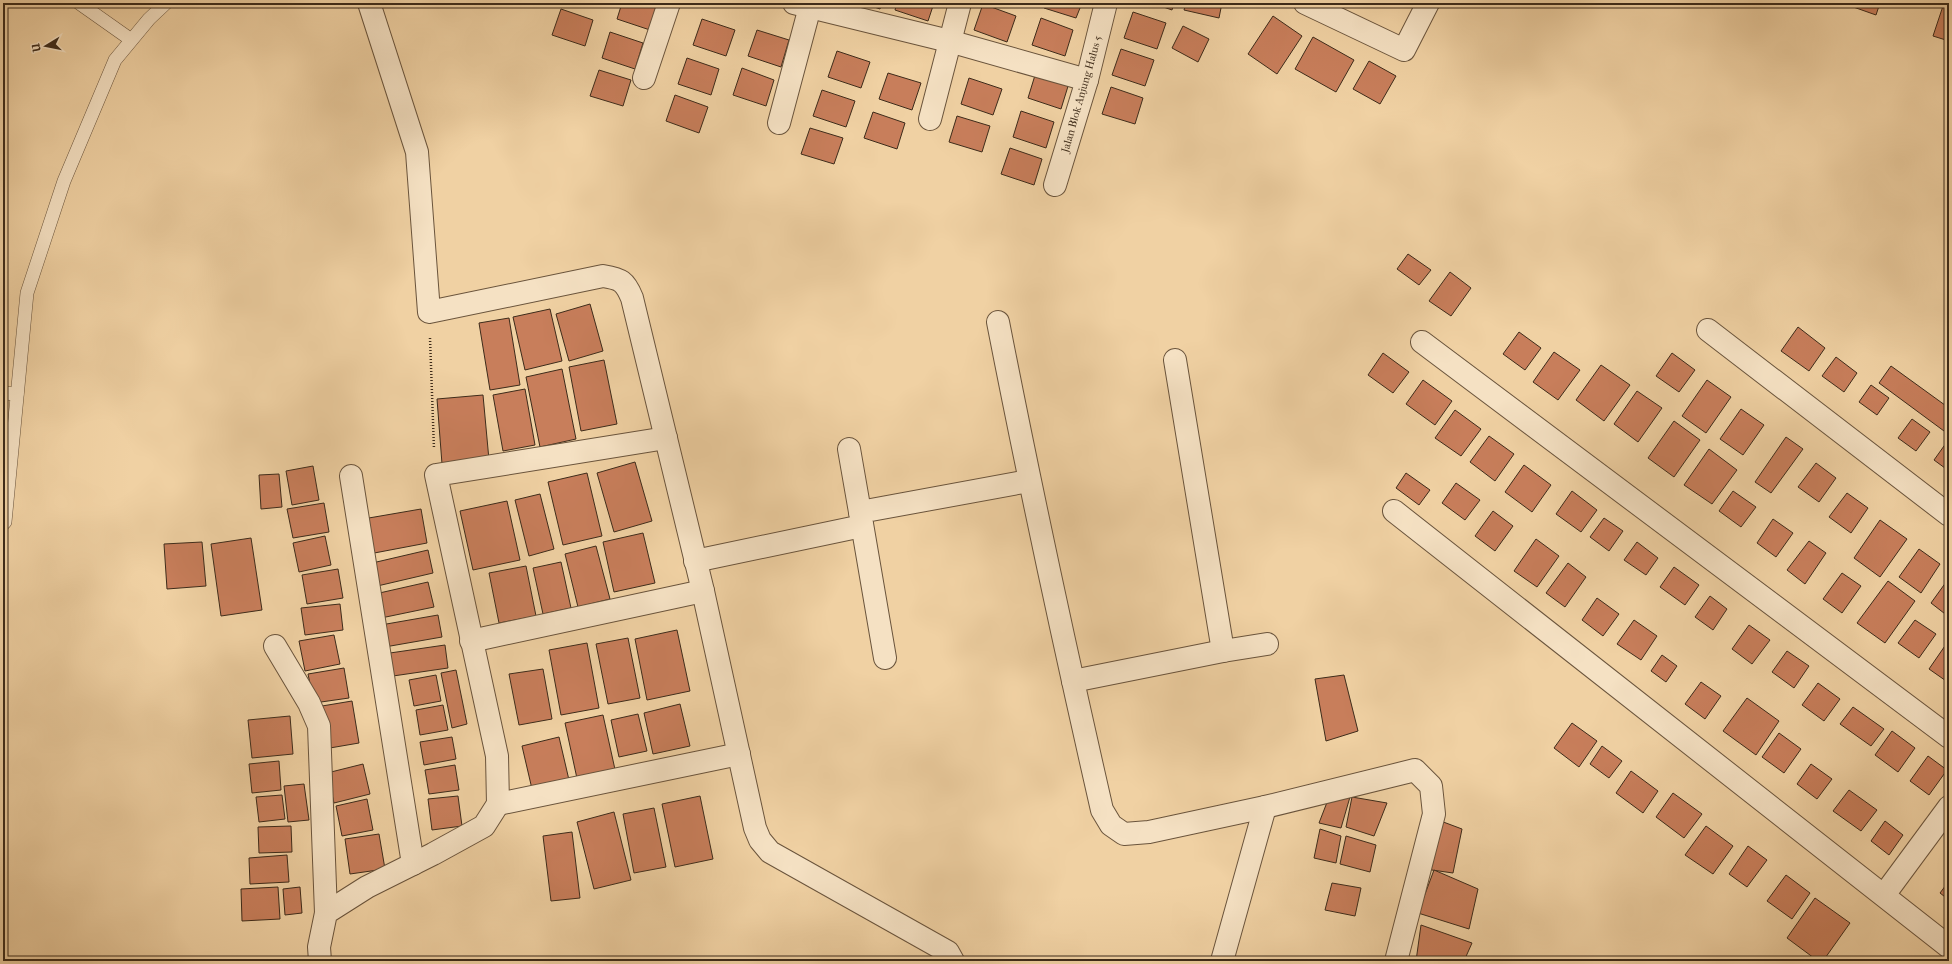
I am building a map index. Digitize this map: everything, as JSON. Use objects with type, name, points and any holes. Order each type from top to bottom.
[{"type":"street","points":[[369,3],[416,152],[429,312],[602,276],[615,278],[626,283],[632,298],[703,591],[755,828],[760,840],[770,852],[948,952],[953,961]]},
{"type":"street","points":[[644,78],[669,3]]},
{"type":"street","points":[[930,119],[960,3]]},
{"type":"street","name":"Jalan Blok Anjung Halus 5","points":[[1055,185],[1087,80],[1106,3]]},
{"type":"street","points":[[1305,3],[1404,50],[1428,3]]},
{"type":"street","points":[[779,122],[805,4],[949,41],[1087,80]]},
{"type":"street","points":[[998,322],[1029,481],[1073,681],[1102,810],[1111,825],[1124,834],[1149,832],[1265,807],[1414,770],[1431,786],[1434,814],[1396,961]]},
{"type":"street","points":[[1708,330],[1949,514]]},
{"type":"street","points":[[1422,342],[1949,737]]},
{"type":"street","points":[[1175,360],[1223,651]]},
{"type":"street","points":[[326,913],[367,887],[484,826],[498,804],[497,756],[436,475],[666,438]]},
{"type":"street","points":[[850,448],[885,658]]},
{"type":"street","points":[[352,476],[413,864]]},
{"type":"street","points":[[695,561],[861,519],[1029,481]]},
{"type":"street","points":[[1394,511],[1949,947]]},
{"type":"street","points":[[471,640],[703,591]]},
{"type":"street","points":[[1073,681],[1223,651],[1267,644]]},
{"type":"street","points":[[275,646],[309,703],[319,726],[326,913],[319,947],[320,961]]},
{"type":"street","points":[[498,804],[739,754]]},
{"type":"street","points":[[1222,961],[1265,807]]},
{"type":"street","points":[[1884,895],[1949,807]]},
{"type":"lane","points":[[79,3],[130,40]]},
{"type":"lane","points":[[3,524],[5,522],[27,293],[64,181],[114,60],[149,19],[166,3]]},
{"type":"lane","points":[[3,393],[17,394]]},
{"type":"path","points":[[429,312],[436,475]]},
{"type":"building","points":[[587,3],[601,3],[600,7]]},
{"type":"building","points":[[622,3],[658,4],[650,30],[617,19]]},
{"type":"building","points":[[863,3],[882,3],[880,9]]},
{"type":"building","points":[[897,3],[934,3],[928,21],[895,10]]},
{"type":"building","points":[[1046,3],[1082,3],[1076,18],[1044,8]]},
{"type":"building","points":[[1152,3],[1174,3],[1172,10]]},
{"type":"building","points":[[1186,3],[1222,3],[1219,18],[1184,10]]},
{"type":"building","points":[[1396,3],[1409,3],[1407,7]]},
{"type":"building","points":[[1842,3],[1880,3],[1876,15]]},
{"type":"building","points":[[1944,3],[1949,3],[1949,41],[1933,36]]},
{"type":"building","points":[[983,4],[1016,16],[1007,42],[974,30]]},
{"type":"building","points":[[561,9],[593,20],[585,46],[552,35]]},
{"type":"building","points":[[1133,12],[1166,23],[1157,49],[1124,38]]},
{"type":"building","points":[[1273,16],[1302,36],[1277,74],[1248,54]]},
{"type":"building","points":[[1041,18],[1073,30],[1065,56],[1032,45]]},
{"type":"building","points":[[702,19],[735,30],[726,56],[693,45]]},
{"type":"building","points":[[1183,26],[1209,39],[1198,62],[1172,48]]},
{"type":"building","points":[[757,30],[789,40],[781,67],[748,56]]},
{"type":"building","points":[[610,32],[643,43],[635,69],[602,58]]},
{"type":"building","points":[[1313,37],[1354,60],[1336,92],[1295,69]]},
{"type":"building","points":[[1121,49],[1154,60],[1145,86],[1112,75]]},
{"type":"building","points":[[837,51],[870,62],[861,88],[828,77]]},
{"type":"building","points":[[687,58],[719,69],[711,95],[678,84]]},
{"type":"building","points":[[1369,61],[1396,76],[1380,104],[1353,89]]},
{"type":"building","points":[[742,68],[774,80],[766,106],[733,95]]},
{"type":"building","points":[[599,70],[631,80],[623,106],[590,96]]},
{"type":"building","points":[[1036,72],[1069,83],[1061,109],[1028,98]]},
{"type":"building","points":[[888,73],[921,83],[912,110],[879,99]]},
{"type":"building","points":[[969,78],[1002,89],[993,115],[961,104]]},
{"type":"building","points":[[1111,87],[1143,98],[1135,124],[1102,114]]},
{"type":"building","points":[[822,90],[855,101],[846,127],[813,116]]},
{"type":"building","points":[[675,95],[708,107],[699,133],[666,121]]},
{"type":"building","points":[[1021,111],[1054,122],[1046,148],[1013,137]]},
{"type":"building","points":[[873,112],[905,123],[897,149],[864,138]]},
{"type":"building","points":[[957,116],[990,126],[982,152],[949,142]]},
{"type":"building","points":[[810,128],[843,138],[834,164],[801,154]]},
{"type":"building","points":[[1010,148],[1042,159],[1034,185],[1001,174]]},
{"type":"building","points":[[1408,254],[1431,270],[1419,285],[1397,269]]},
{"type":"building","points":[[1450,272],[1471,288],[1451,316],[1429,301]]},
{"type":"building","points":[[590,304],[603,351],[569,361],[556,314]]},
{"type":"building","points":[[550,309],[562,361],[525,370],[513,317]]},
{"type":"building","points":[[509,318],[520,385],[490,390],[479,323]]},
{"type":"building","points":[[1798,327],[1825,348],[1809,371],[1781,351]]},
{"type":"building","points":[[1519,332],[1541,348],[1525,370],[1503,354]]},
{"type":"building","points":[[1554,352],[1580,370],[1558,400],[1533,382]]},
{"type":"building","points":[[1383,353],[1409,372],[1393,393],[1368,375]]},
{"type":"building","points":[[1672,353],[1695,370],[1679,392],[1656,376]]},
{"type":"building","points":[[1836,357],[1857,373],[1844,392],[1822,376]]},
{"type":"building","points":[[604,360],[617,424],[581,431],[569,367]]},
{"type":"building","points":[[1601,365],[1630,385],[1604,421],[1576,400]]},
{"type":"building","points":[[1891,366],[1949,408],[1949,423],[1944,431],[1879,383]]},
{"type":"building","points":[[562,369],[576,439],[540,447],[526,377]]},
{"type":"building","points":[[1423,380],[1452,401],[1435,425],[1406,404]]},
{"type":"building","points":[[1707,380],[1731,397],[1706,433],[1682,416]]},
{"type":"building","points":[[1871,385],[1889,398],[1877,415],[1859,402]]},
{"type":"building","points":[[525,389],[535,445],[503,451],[493,395]]},
{"type":"building","points":[[1637,391],[1662,408],[1638,442],[1614,424]]},
{"type":"building","points":[[483,395],[489,460],[442,464],[437,399]]},
{"type":"building","points":[[1741,409],[1764,425],[1743,455],[1720,439]]},
{"type":"building","points":[[1455,410],[1481,429],[1461,456],[1435,438]]},
{"type":"building","points":[[1912,419],[1930,432],[1916,451],[1898,438]]},
{"type":"building","points":[[1674,421],[1700,440],[1674,477],[1648,458]]},
{"type":"building","points":[[1489,436],[1514,454],[1495,481],[1470,462]]},
{"type":"building","points":[[1786,437],[1803,449],[1771,493],[1755,482]]},
{"type":"building","points":[[1949,439],[1949,471],[1934,460]]},
{"type":"building","points":[[1709,449],[1737,470],[1712,504],[1684,485]]},
{"type":"building","points":[[635,462],[652,521],[614,532],[597,473]]},
{"type":"building","points":[[1816,463],[1836,478],[1819,502],[1798,487]]},
{"type":"building","points":[[1524,465],[1551,485],[1532,512],[1505,492]]},
{"type":"building","points":[[313,466],[319,500],[292,505],[286,471]]},
{"type":"building","points":[[587,473],[602,536],[563,545],[548,482]]},
{"type":"building","points":[[1406,473],[1430,490],[1419,505],[1396,488]]},
{"type":"building","points":[[279,474],[282,507],[261,509],[259,475]]},
{"type":"building","points":[[1456,483],[1480,500],[1465,520],[1442,503]]},
{"type":"building","points":[[1572,491],[1597,510],[1581,532],[1556,514]]},
{"type":"building","points":[[1733,491],[1756,507],[1741,527],[1719,511]]},
{"type":"building","points":[[1847,493],[1868,508],[1851,533],[1829,517]]},
{"type":"building","points":[[540,494],[554,549],[529,556],[515,500]]},
{"type":"building","points":[[507,501],[520,560],[473,570],[460,511]]},
{"type":"building","points":[[324,503],[329,532],[293,538],[287,509]]},
{"type":"building","points":[[421,509],[427,543],[369,554],[363,519]]},
{"type":"building","points":[[1493,511],[1513,526],[1495,551],[1475,536]]},
{"type":"building","points":[[1604,518],[1623,531],[1609,551],[1590,537]]},
{"type":"building","points":[[1773,519],[1793,533],[1776,557],[1757,543]]},
{"type":"building","points":[[1880,520],[1907,539],[1880,577],[1854,558]]},
{"type":"building","points":[[643,533],[655,583],[614,592],[603,542]]},
{"type":"building","points":[[325,536],[331,565],[299,572],[293,543]]},
{"type":"building","points":[[251,538],[262,610],[221,616],[211,544]]},
{"type":"building","points":[[1536,539],[1559,556],[1537,587],[1514,571]]},
{"type":"building","points":[[1809,541],[1826,553],[1805,584],[1787,570]]},
{"type":"building","points":[[202,542],[206,586],[167,589],[164,544]]},
{"type":"building","points":[[1637,542],[1658,558],[1646,575],[1624,560]]},
{"type":"building","points":[[596,546],[610,599],[578,607],[565,554]]},
{"type":"building","points":[[1919,549],[1940,564],[1921,593],[1899,577]]},
{"type":"building","points":[[428,550],[433,573],[373,587],[368,564]]},
{"type":"building","points":[[561,562],[571,608],[543,614],[533,568]]},
{"type":"building","points":[[1568,563],[1586,577],[1565,607],[1546,593]]},
{"type":"building","points":[[526,566],[536,616],[499,623],[489,573]]},
{"type":"building","points":[[1674,567],[1699,585],[1685,605],[1660,587]]},
{"type":"building","points":[[338,569],[343,598],[307,604],[302,575]]},
{"type":"building","points":[[1842,573],[1861,586],[1842,613],[1823,599]]},
{"type":"building","points":[[1949,578],[1949,617],[1931,603]]},
{"type":"building","points":[[1888,581],[1915,601],[1885,643],[1857,623]]},
{"type":"building","points":[[428,582],[434,607],[381,618],[375,594]]},
{"type":"building","points":[[1710,596],[1727,609],[1713,630],[1695,617]]},
{"type":"building","points":[[1597,598],[1619,614],[1603,636],[1582,620]]},
{"type":"building","points":[[340,604],[343,630],[305,635],[301,608]]},
{"type":"building","points":[[438,615],[442,637],[379,648],[375,626]]},
{"type":"building","points":[[1634,620],[1657,636],[1641,660],[1617,644]]},
{"type":"building","points":[[1915,620],[1936,634],[1919,658],[1898,643]]},
{"type":"building","points":[[1749,625],[1770,640],[1752,664],[1732,649]]},
{"type":"building","points":[[677,630],[690,691],[647,700],[635,639]]},
{"type":"building","points":[[334,635],[340,664],[305,671],[299,641]]},
{"type":"building","points":[[628,638],[640,698],[608,704],[596,644]]},
{"type":"building","points":[[1949,640],[1949,683],[1929,669]]},
{"type":"building","points":[[587,643],[599,708],[561,715],[549,650]]},
{"type":"building","points":[[445,645],[448,668],[393,676],[390,653]]},
{"type":"building","points":[[1787,651],[1809,666],[1794,688],[1772,672]]},
{"type":"building","points":[[1662,655],[1677,666],[1666,682],[1651,671]]},
{"type":"building","points":[[344,668],[349,698],[314,703],[308,674]]},
{"type":"building","points":[[543,669],[552,719],[519,725],[509,674]]},
{"type":"building","points":[[456,670],[467,724],[452,728],[441,673]]},
{"type":"building","points":[[436,675],[441,701],[414,706],[409,680]]},
{"type":"building","points":[[1344,675],[1358,731],[1326,741],[1315,679]]},
{"type":"building","points":[[1701,682],[1721,696],[1705,719],[1685,704]]},
{"type":"building","points":[[1818,683],[1840,699],[1824,721],[1802,705]]},
{"type":"building","points":[[1747,698],[1779,721],[1756,755],[1723,731]]},
{"type":"building","points":[[352,701],[359,743],[324,749],[316,707]]},
{"type":"building","points":[[680,704],[690,746],[653,754],[644,713]]},
{"type":"building","points":[[443,705],[448,730],[420,735],[416,710]]},
{"type":"building","points":[[1853,707],[1884,729],[1871,746],[1840,724]]},
{"type":"building","points":[[638,714],[647,751],[619,757],[611,720]]},
{"type":"building","points":[[603,715],[616,774],[578,783],[565,723]]},
{"type":"building","points":[[290,716],[293,754],[252,758],[248,720]]},
{"type":"building","points":[[1572,723],[1597,741],[1579,767],[1554,748]]},
{"type":"building","points":[[1892,731],[1915,748],[1898,772],[1875,755]]},
{"type":"building","points":[[1779,733],[1801,749],[1784,773],[1762,757]]},
{"type":"building","points":[[452,737],[456,759],[424,765],[420,742]]},
{"type":"building","points":[[559,737],[569,780],[532,789],[522,746]]},
{"type":"building","points":[[1602,746],[1622,761],[1609,778],[1590,764]]},
{"type":"building","points":[[1928,756],[1947,770],[1929,795],[1910,781]]},
{"type":"building","points":[[279,761],[281,790],[252,793],[249,764]]},
{"type":"building","points":[[363,764],[370,794],[334,803],[327,773]]},
{"type":"building","points":[[1811,764],[1832,779],[1817,799],[1797,784]]},
{"type":"building","points":[[455,765],[459,790],[429,794],[425,770]]},
{"type":"building","points":[[1631,771],[1658,791],[1643,813],[1616,793]]},
{"type":"building","points":[[304,784],[309,820],[288,822],[284,786]]},
{"type":"building","points":[[1352,790],[1341,828],[1319,823],[1331,792]]},
{"type":"building","points":[[1849,790],[1877,810],[1861,831],[1833,811]]},
{"type":"building","points":[[1673,793],[1702,814],[1684,838],[1656,817]]},
{"type":"building","points":[[282,795],[285,819],[259,822],[256,797]]},
{"type":"building","points":[[458,796],[462,826],[432,830],[428,799]]},
{"type":"building","points":[[700,796],[713,859],[675,867],[662,804]]},
{"type":"building","points":[[1352,797],[1387,803],[1374,836],[1346,827]]},
{"type":"building","points":[[367,799],[373,830],[342,836],[336,806]]},
{"type":"building","points":[[654,808],[666,867],[634,873],[623,814]]},
{"type":"building","points":[[614,812],[631,880],[594,889],[577,822]]},
{"type":"building","points":[[1438,820],[1462,829],[1453,873],[1425,869]]},
{"type":"building","points":[[1885,821],[1903,835],[1889,855],[1871,841]]},
{"type":"building","points":[[291,826],[292,852],[259,853],[258,827]]},
{"type":"building","points":[[1706,826],[1733,846],[1713,874],[1685,855]]},
{"type":"building","points":[[1320,829],[1341,836],[1336,863],[1314,858]]},
{"type":"building","points":[[572,832],[580,898],[551,901],[543,836]]},
{"type":"building","points":[[379,834],[385,869],[350,874],[345,839]]},
{"type":"building","points":[[1346,836],[1376,845],[1370,872],[1340,864]]},
{"type":"building","points":[[1748,846],[1767,860],[1747,887],[1729,874]]},
{"type":"building","points":[[287,855],[289,882],[250,884],[249,858]]},
{"type":"building","points":[[1434,870],[1478,889],[1469,929],[1418,913]]},
{"type":"building","points":[[1786,875],[1810,893],[1792,919],[1767,901]]},
{"type":"building","points":[[1949,881],[1949,900],[1940,893]]},
{"type":"building","points":[[1332,883],[1361,888],[1355,916],[1325,910]]},
{"type":"building","points":[[278,887],[280,919],[242,921],[241,889]]},
{"type":"building","points":[[300,887],[302,913],[285,915],[283,889]]},
{"type":"building","points":[[1815,898],[1850,923],[1823,961],[1818,961],[1787,938]]},
{"type":"building","points":[[1421,925],[1472,943],[1464,961],[1416,961]]},
{"type":"building","points":[[1889,957],[1894,961],[1886,961]]}]
